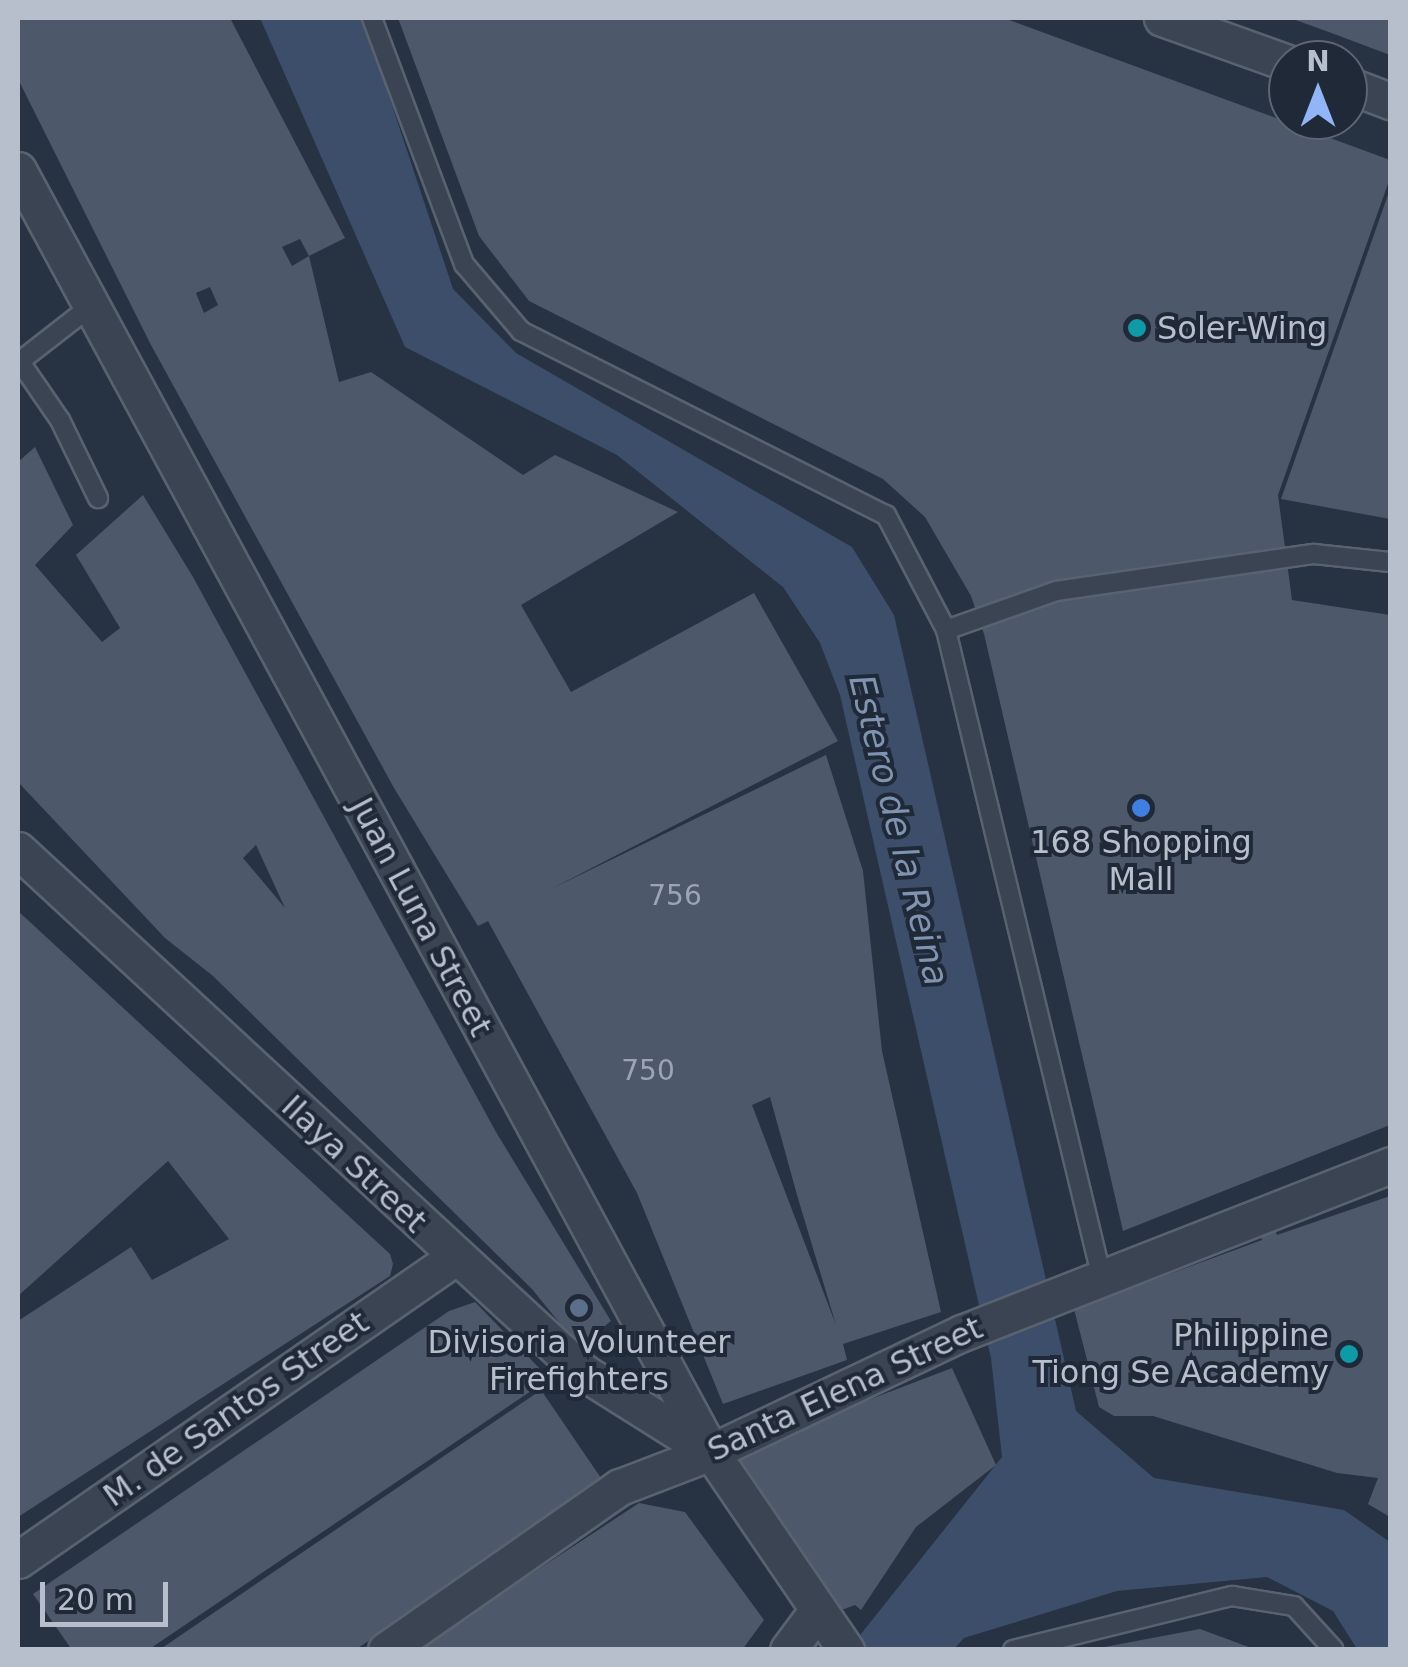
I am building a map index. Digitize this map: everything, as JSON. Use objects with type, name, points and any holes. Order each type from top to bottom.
[{"type":"street","points":[[1162,18],[1268,56]]},
{"type":"street","name":"Juan Luna Street","points":[[18,170],[711,1452],[846,1650]]},
{"type":"street","name":"Ilaya Street","points":[[18,850],[454,1258],[583,1372],[711,1452]]},
{"type":"street","name":"Santa Elena Street","points":[[386,1650],[620,1487],[711,1452],[962,1332],[1390,1165]]},
{"type":"street","name":"M. de Santos Street","points":[[18,1560],[454,1258]]},
{"type":"street","points":[[788,1650],[820,1616]]},
{"type":"lane","points":[[372,18],[464,264],[521,331],[886,514],[946,630],[1087,1284]]},
{"type":"lane","points":[[91,306],[18,360],[60,420],[98,498]]},
{"type":"lane","points":[[946,630],[1056,590],[1314,554],[1390,562]]},
{"type":"lane","points":[[1013,1650],[1232,1596],[1294,1606],[1334,1650]]},
{"type":"water","name":"Estero de la Reina","points":[[260,18],[363,18],[453,289],[516,353],[852,547],[894,615],[1076,1411],[1154,1478],[1344,1510],[1390,1542],[1390,1649],[1357,1649],[1333,1611],[1267,1577],[1117,1591],[964,1638],[954,1649],[849,1649],[1002,1457],[991,1358],[840,695],[820,643],[783,587],[617,455],[405,347]]},
{"type":"building","points":[[18,18],[230,18],[345,238],[309,256],[339,382],[371,372],[523,475],[555,455],[678,512],[521,605],[571,692],[754,593],[838,741],[551,889],[826,755],[863,871],[882,1051],[941,1312],[843,1344],[847,1360],[723,1404],[637,1193],[488,921],[478,926],[394,788],[151,345],[18,79]],"holes":[[[300,239],[309,256],[292,266],[282,247]],[[210,287],[218,305],[204,313],[196,293]],[[770,1097],[797,1195],[836,1325],[752,1105]]]},
{"type":"building","name":"168 Shopping Mall","points":[[398,18],[1004,18],[1268,115],[1268,140],[1336,140],[1390,160],[1390,178],[1278,495],[1292,600],[1390,615],[1390,1125],[1123,1231],[984,634],[971,596],[925,517],[883,479],[529,301],[479,236]]},
{"type":"building","points":[[1290,18],[1390,18],[1390,55],[1368,47],[1368,40],[1350,40]]},
{"type":"building","points":[[1390,189],[1390,519],[1281,499]]},
{"type":"building","points":[[35,447],[73,525],[35,565],[102,642],[120,628],[76,555],[143,495],[193,577],[496,1132],[611,1321],[579,1347],[532,1289],[213,976],[165,938],[18,782],[18,462]],"holes":[[[256,845],[285,908],[243,858]]]},
{"type":"building","points":[[18,911],[390,1254],[393,1264],[390,1276],[18,1517],[18,1321],[131,1247],[152,1280],[229,1239],[168,1161],[18,1296]]},
{"type":"building","points":[[1390,1196],[1390,1517],[1368,1504],[1378,1478],[1337,1473],[1153,1416],[1114,1416],[1099,1407],[1074,1309],[1262,1240],[1258,1230],[1274,1225],[1277,1235]]},
{"type":"building","points":[[475,1302],[545,1374],[534,1389],[148,1650],[72,1650],[33,1594],[449,1311]]},
{"type":"building","points":[[952,1368],[996,1465],[916,1527],[861,1610],[855,1605],[839,1611],[729,1453]]},
{"type":"building","points":[[541,1390],[603,1481],[355,1650],[159,1650]]},
{"type":"building","points":[[639,1503],[685,1512],[764,1620],[742,1650],[416,1650]]},
{"type":"building","points":[[1200,1629],[1257,1650],[1099,1650],[1099,1648]]},
{"type":"place","name":"Soler-Wing","points":[[1137,328]]},
{"type":"place","name":"168 Shopping Mall","points":[[1141,808]]},
{"type":"place","name":"Divisoria Volunteer Firefighters","points":[[579,1308]]},
{"type":"place","name":"Philippine Tiong Se Academy","points":[[1349,1354]]}]
